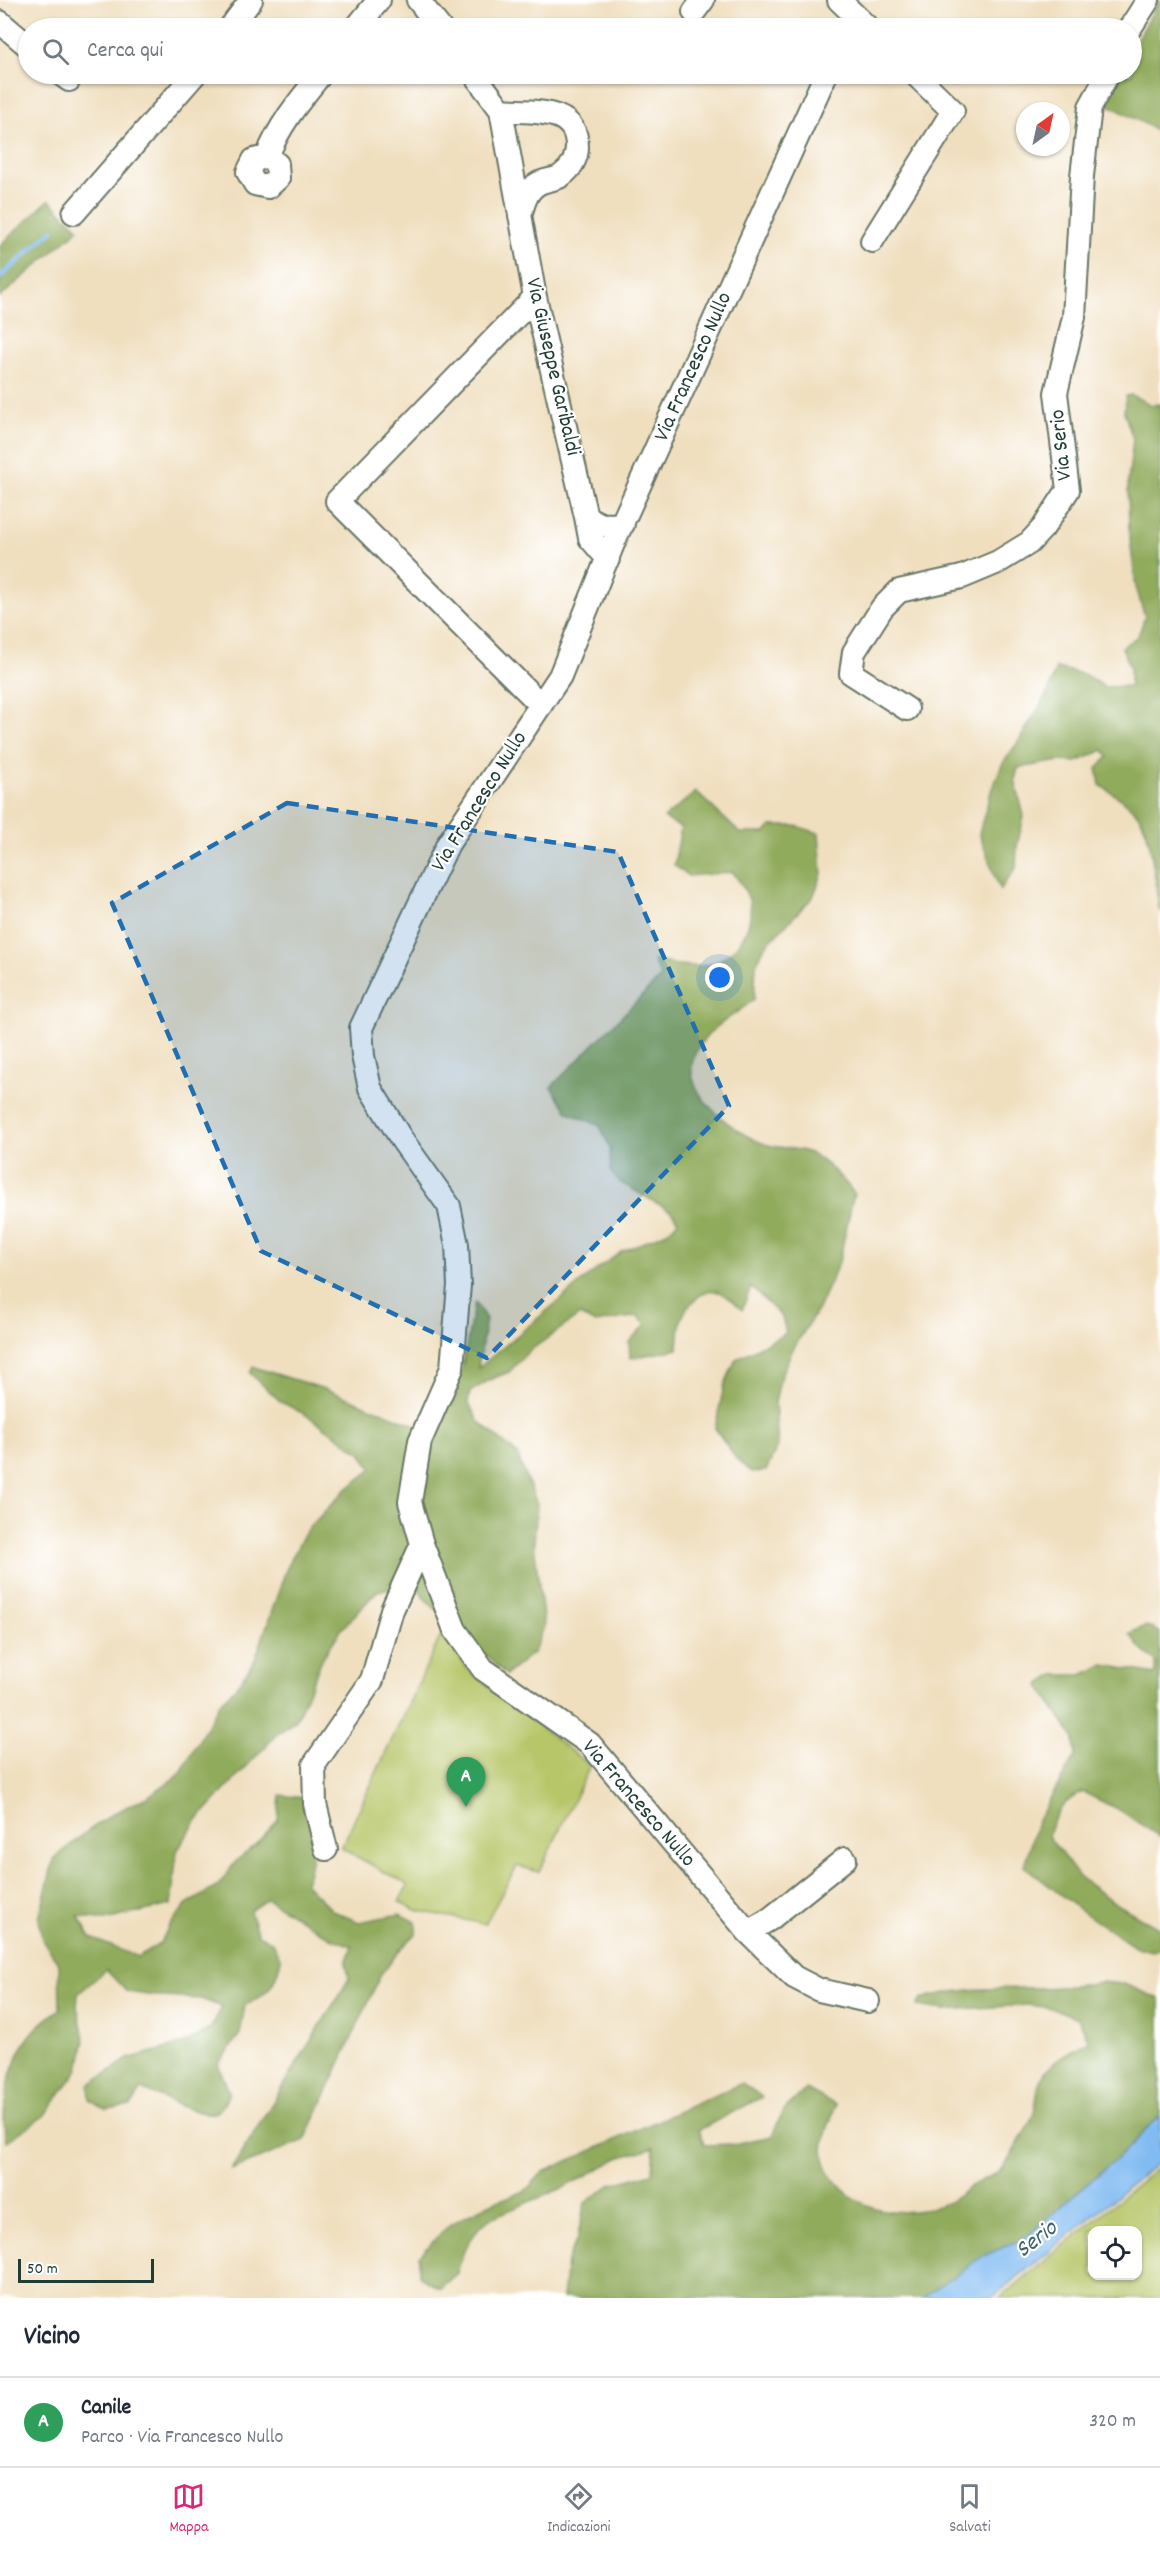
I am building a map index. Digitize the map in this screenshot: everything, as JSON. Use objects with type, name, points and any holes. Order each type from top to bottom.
[{"type":"street","points":[[238,18],[251,0]]},
{"type":"street","points":[[364,18],[379,0]]},
{"type":"street","points":[[418,0],[432,18]]},
{"type":"street","points":[[1137,18],[1148,0]]},
{"type":"street","points":[[0,22],[18,37]]},
{"type":"street","points":[[74,213],[186,84]]},
{"type":"street","points":[[267,156],[274,137],[313,84]]},
{"type":"street","name":"Via Giuseppe Garibaldi","points":[[482,84],[501,110],[535,297],[590,538],[608,559]]},
{"type":"street","name":"Via Francesco Nullo","points":[[821,84],[622,524],[561,676],[448,844],[361,1028],[363,1056],[370,1088],[402,1140],[449,1206],[457,1245],[459,1285],[452,1368],[420,1441],[410,1502],[422,1544],[455,1630],[483,1670],[590,1744],[748,1932],[794,1977],[819,1990],[868,2001]]},
{"type":"street","points":[[872,241],[953,111],[925,84]]},
{"type":"street","name":"Via Serio","points":[[907,709],[851,673],[854,652],[882,608],[899,591],[962,577],[998,562],[1029,543],[1043,528],[1068,490],[1056,393],[1074,317],[1082,176],[1090,107],[1103,84]]},
{"type":"street","points":[[501,110],[549,112],[572,127],[577,142],[577,155],[570,168],[561,176],[542,181],[531,188],[520,216]]},
{"type":"street","points":[[535,297],[337,501],[541,705]]},
{"type":"street","points":[[586,517],[602,525],[622,524]]},
{"type":"street","points":[[326,1848],[315,1804],[314,1766],[372,1680],[392,1610],[422,1544]]},
{"type":"street","points":[[748,1932],[770,1919],[845,1859]]},
{"type":"highlighted area","points":[[287,803],[618,852],[729,1106],[487,1358],[261,1251],[112,903]]},
{"type":"green space","points":[[1160,0],[1160,132],[1103,102],[1113,84],[1142,84],[1142,31]]},
{"type":"green space","points":[[49,200],[79,229],[0,297],[0,245]]},
{"type":"green space","points":[[1131,395],[1152,405],[1160,404],[1160,913],[1151,853],[1142,821],[1129,805],[1100,785],[1097,768],[1108,757],[1104,750],[1076,762],[1060,761],[1018,768],[1015,780],[1024,816],[1017,846],[1016,868],[1000,890],[979,833],[992,788],[1003,763],[1019,741],[1049,690],[1056,668],[1083,674],[1105,687],[1130,686],[1130,668],[1122,647],[1138,636],[1145,617],[1136,587],[1129,531],[1128,482],[1133,439],[1124,412],[1126,396]]},
{"type":"green space","points":[[696,792],[740,833],[766,833],[771,826],[796,826],[819,833],[822,874],[813,897],[765,946],[756,965],[754,1000],[707,1036],[696,1052],[692,1066],[694,1081],[700,1094],[723,1119],[762,1143],[803,1151],[815,1156],[836,1173],[854,1193],[839,1262],[818,1309],[793,1349],[781,1375],[775,1403],[778,1445],[766,1471],[752,1472],[737,1460],[715,1428],[724,1386],[736,1359],[786,1333],[782,1317],[751,1287],[742,1310],[719,1292],[704,1293],[691,1303],[683,1314],[678,1349],[630,1358],[629,1342],[646,1325],[638,1316],[595,1323],[580,1315],[528,1352],[509,1372],[491,1379],[470,1392],[468,1401],[478,1421],[517,1454],[537,1504],[534,1543],[544,1627],[534,1652],[506,1675],[424,1598],[415,1582],[377,1591],[341,1630],[323,1657],[296,1720],[276,1735],[196,1821],[177,1851],[171,1905],[105,1920],[78,1916],[91,1938],[138,1957],[161,1942],[168,1928],[185,1906],[218,1886],[236,1861],[257,1844],[278,1820],[280,1795],[305,1798],[311,1822],[313,1850],[305,1883],[333,1911],[359,1922],[400,1914],[416,1922],[416,1934],[381,1974],[305,2140],[231,2170],[349,1979],[346,1963],[352,1946],[331,1938],[267,1899],[250,1911],[258,1935],[272,1942],[281,1960],[276,1977],[266,1993],[245,2005],[240,2034],[218,2064],[229,2092],[219,2110],[209,2113],[201,2112],[142,2089],[131,2106],[106,2109],[90,2100],[89,2085],[128,2059],[182,2044],[210,2029],[222,2007],[201,1999],[127,1992],[106,1970],[78,1994],[77,2007],[85,2040],[79,2069],[44,2116],[6,2142],[4,2113],[13,2068],[26,2041],[44,2021],[60,2009],[59,1964],[42,1939],[39,1919],[54,1858],[114,1813],[147,1797],[180,1774],[221,1701],[237,1686],[255,1660],[286,1570],[305,1532],[345,1490],[372,1469],[361,1453],[308,1416],[281,1402],[250,1373],[253,1367],[328,1390],[420,1427],[444,1410],[454,1396],[475,1302],[486,1319],[478,1368],[596,1270],[621,1252],[667,1232],[678,1221],[671,1211],[621,1183],[611,1173],[610,1148],[600,1126],[568,1112],[551,1087],[661,977],[653,961],[688,966],[710,964],[730,953],[745,934],[749,923],[749,900],[733,872],[688,876],[674,865],[681,828],[664,818]]},
{"type":"green space","points":[[1146,1626],[1160,1632],[1160,1837],[1121,1811],[1083,1792],[1064,1804],[1048,1836],[1079,1877],[1112,1901],[1160,1929],[1160,1948],[1152,1951],[1135,1947],[1080,1910],[1024,1866],[1037,1822],[1075,1756],[1074,1739],[1039,1685],[1054,1675],[1082,1675],[1104,1665],[1156,1674],[1156,1662],[1138,1646],[1130,1633]]},
{"type":"green space","points":[[443,1631],[467,1669],[590,1766],[539,1872],[517,1866],[485,1924],[419,1911],[399,1902],[408,1885],[341,1848]]},
{"type":"green space","points":[[1100,1982],[1124,1984],[1160,1999],[1160,2116],[1125,2151],[1025,2238],[983,2256],[923,2298],[563,2298],[567,2261],[577,2239],[585,2203],[610,2185],[652,2173],[654,2147],[618,2158],[565,2187],[493,2217],[480,2226],[464,2250],[457,2273],[440,2288],[419,2275],[419,2256],[449,2225],[489,2204],[525,2191],[543,2172],[742,2083],[762,2097],[699,2130],[704,2145],[734,2144],[772,2136],[783,2111],[806,2089],[836,2105],[826,2135],[823,2153],[829,2172],[847,2193],[860,2202],[889,2211],[919,2210],[949,2202],[1002,2168],[1019,2143],[1033,2116],[1039,2083],[1044,2073],[1059,2058],[1089,2041],[1078,2018],[1052,2008],[1027,2005],[944,2010],[917,2006],[921,1999],[965,1990],[1055,1987]]},
{"type":"green space","points":[[1160,2166],[1160,2298],[1000,2298]]},
{"type":"water","name":"Serio","points":[[1160,2116],[1160,2161],[992,2298],[923,2298],[983,2256],[1025,2238],[1125,2151]]},
{"type":"waterway","points":[[0,277],[53,230]]},
{"type":"place","name":"Canile","points":[[466,1807]]}]
